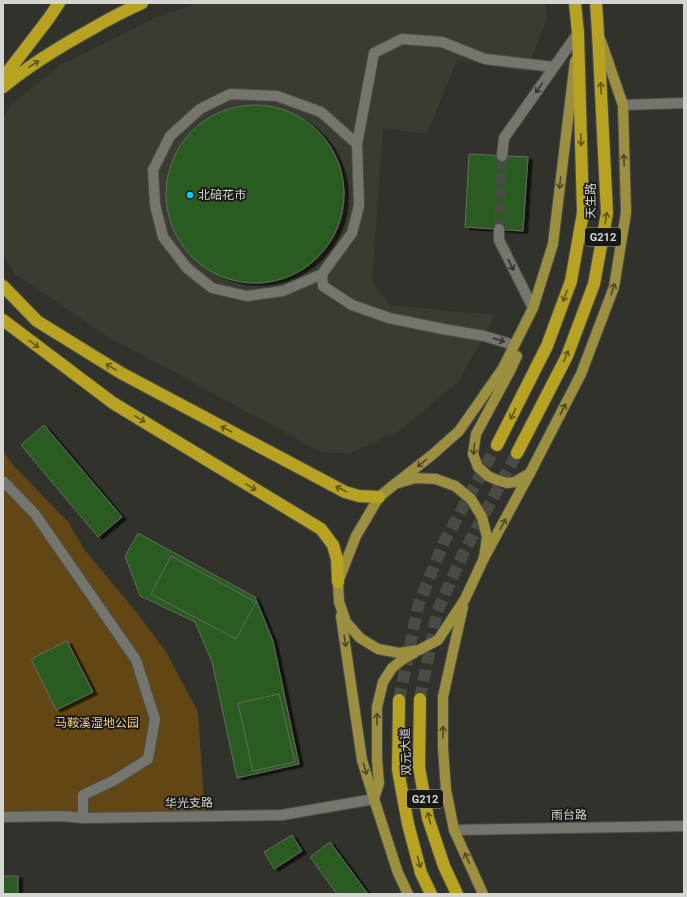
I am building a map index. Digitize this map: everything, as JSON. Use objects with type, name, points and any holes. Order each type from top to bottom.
[{"type":"highway","points":[[3,78],[59,3]]},
{"type":"highway","points":[[3,87],[20,73],[64,44],[124,11],[142,3]]},
{"type":"highway","name":"天生路","points":[[497,445],[547,346],[571,281],[583,213],[578,33],[575,3]]},
{"type":"highway","name":"天生路","points":[[517,453],[567,356],[594,284],[607,213],[596,3]]},
{"type":"highway","points":[[3,286],[36,321],[121,373],[345,492],[359,496],[379,496]]},
{"type":"highway","points":[[3,320],[113,403],[322,529],[333,545],[337,559],[338,582]]},
{"type":"highway","name":"双元大道","points":[[420,699],[419,767],[428,818],[444,866],[457,894]]},
{"type":"highway","name":"双元大道","points":[[399,700],[398,770],[408,824],[421,872],[431,894]]},
{"type":"main road","points":[[530,473],[515,482],[507,483],[497,480],[488,476],[478,467],[473,454],[476,434],[510,371],[539,308],[553,244],[578,33]]},
{"type":"main road","points":[[374,799],[379,783],[377,759],[377,706],[383,682],[392,668],[403,658],[438,640],[465,599],[484,558],[581,374],[614,287],[626,213],[623,105],[598,33]]},
{"type":"main road","points":[[408,894],[398,873],[362,760],[339,602],[338,582],[356,536],[379,496],[432,455],[459,431],[503,368],[533,308],[553,244]]},
{"type":"main road","points":[[395,484],[415,478],[436,479],[455,486],[471,499],[482,517],[486,538],[484,558]]},
{"type":"main road","points":[[465,599],[443,697],[443,748],[446,790],[454,830],[483,894]]},
{"type":"main road","points":[[339,602],[346,622],[360,638],[378,649],[399,652],[419,650]]},
{"type":"street","points":[[502,156],[504,138],[578,33]]},
{"type":"street","points":[[357,144],[321,112],[277,96],[230,94],[200,109],[170,136],[154,170],[156,205],[163,237],[187,268],[212,288],[247,296],[283,291],[322,274],[352,233],[359,206],[357,144],[374,54],[402,40],[442,42],[485,60],[554,67]]},
{"type":"street","points":[[623,105],[684,103]]},
{"type":"street","points":[[499,230],[499,240],[533,308]]},
{"type":"street","points":[[322,274],[323,286],[352,305],[389,318],[484,336],[514,345]]},
{"type":"street","points":[[3,481],[35,514],[136,660],[155,719],[148,759],[113,781],[83,795],[82,818]]},
{"type":"street","name":"华光支路","points":[[3,817],[62,816],[82,818],[282,815],[374,799]]},
{"type":"street","name":"雨台路","points":[[454,830],[684,826]]},
{"type":"shaded area","name":"北碚花市","points":[[196,3],[545,3],[547,19],[526,72],[457,60],[427,134],[383,128],[372,281],[390,305],[495,315],[458,382],[399,431],[350,454],[321,452],[105,335],[15,274],[3,256],[3,117],[12,104],[61,64],[154,18]]},
{"type":"green space","name":"马鞍溪湿地公园","points":[[3,451],[14,466],[68,522],[84,549],[137,613],[166,652],[198,712],[205,816],[3,817]]},
{"type":"building","points":[[246,105],[264,105],[281,108],[297,115],[312,125],[324,137],[334,152],[341,168],[344,194],[343,211],[338,228],[324,251],[312,263],[297,273],[281,280],[264,283],[246,283],[229,280],[213,273],[198,263],[186,251],[176,236],[169,220],[166,203],[166,185],[169,168],[176,152],[186,137],[198,125],[213,115],[229,108]]},
{"type":"building","points":[[469,154],[528,157],[523,231],[465,227]]},
{"type":"building","points":[[44,425],[122,517],[98,537],[21,445]]},
{"type":"building","points":[[138,533],[255,597],[273,641],[299,764],[237,778],[212,662],[195,622],[140,596],[125,556]]},
{"type":"building","points":[[171,556],[256,602],[236,639],[151,594]]},
{"type":"building","points":[[67,641],[93,692],[56,710],[31,659]]},
{"type":"building","points":[[279,694],[295,762],[253,771],[238,703]]},
{"type":"building","points":[[292,835],[302,851],[274,869],[264,852]]},
{"type":"building","points":[[330,842],[368,894],[337,894],[310,857]]},
{"type":"building","points":[[3,876],[18,876],[18,894],[3,894]]},
{"type":"tunnel","points":[[499,229],[502,156]]},
{"type":"tunnel","points":[[399,700],[418,606],[444,542],[497,445]]},
{"type":"tunnel","points":[[420,699],[437,612],[463,554],[517,453]]},
{"type":"place","name":"北碚花市","points":[[190,195]]}]
